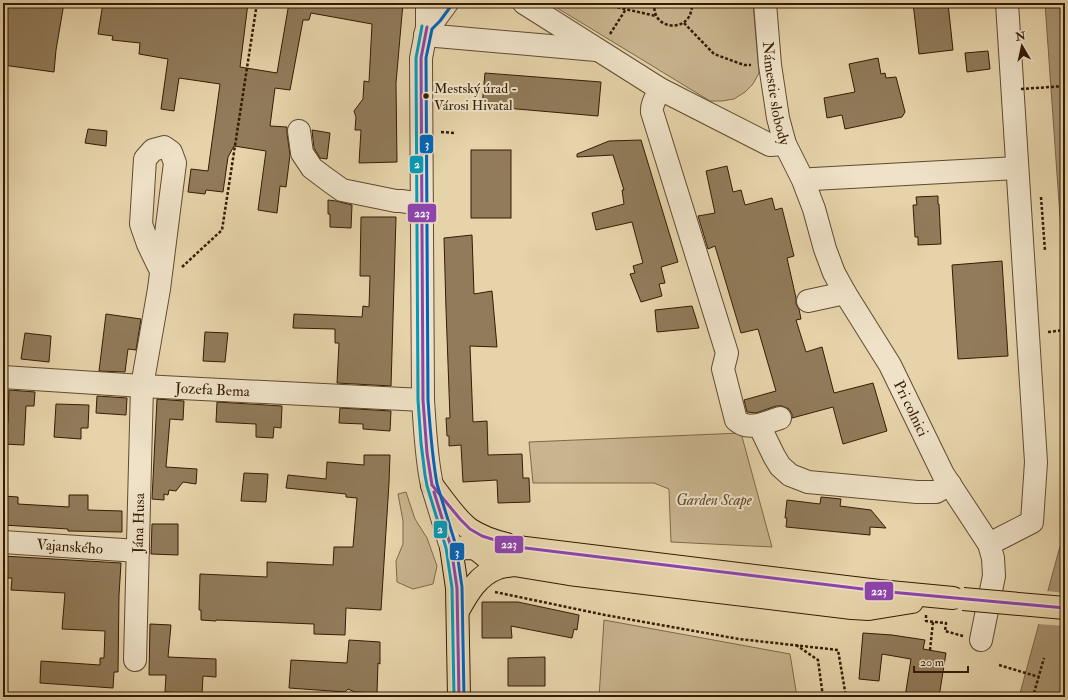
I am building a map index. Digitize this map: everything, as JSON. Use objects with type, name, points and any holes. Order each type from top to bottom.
[{"type":"main road","points":[[432,485],[470,529],[482,536],[496,541],[515,556]]},
{"type":"main road","points":[[459,697],[457,588],[451,548],[475,549],[491,547],[515,556],[1065,608]]},
{"type":"main road","points":[[458,611],[471,589],[480,579],[515,556]]},
{"type":"street","points":[[427,3],[426,31],[421,58],[422,400],[427,453],[432,485],[451,548]]},
{"type":"street","points":[[426,31],[447,3]]},
{"type":"street","points":[[524,3],[660,89],[770,146],[785,144]]},
{"type":"street","name":"Námestie slobody","points":[[765,3],[770,65],[778,118],[785,144],[808,180]]},
{"type":"street","points":[[990,544],[1032,522],[1036,462],[1007,3]]},
{"type":"street","points":[[426,31],[599,51]]},
{"type":"street","points":[[660,89],[653,105],[652,112],[727,353],[722,369],[736,420],[741,424],[750,426],[759,425],[780,418]]},
{"type":"street","points":[[299,131],[302,153],[312,168],[342,190],[396,201],[422,204]]},
{"type":"street","points":[[808,180],[1017,168]]},
{"type":"street","name":"Pri colnici","points":[[808,180],[825,249],[834,273],[890,365],[944,474],[990,544],[993,558],[994,576],[981,640]]},
{"type":"street","name":"Jána Husa","points":[[135,660],[142,386],[171,269]]},
{"type":"street","points":[[808,300],[845,293]]},
{"type":"street","name":"Jozefa Bema","points":[[3,377],[142,386],[422,400]]},
{"type":"street","points":[[759,425],[780,466],[790,475],[808,482],[917,492],[936,492],[950,484]]},
{"type":"street","name":"Vajanského","points":[[3,542],[138,552]]},
{"type":"path","points":[[171,269],[222,230],[257,3]]},
{"type":"path","points":[[598,3],[656,16]]},
{"type":"path","points":[[655,3],[656,16],[663,24],[674,26],[684,23],[691,15],[692,3]]},
{"type":"path","points":[[599,51],[626,9]]},
{"type":"path","points":[[684,23],[714,54],[744,65],[758,65]]},
{"type":"path","points":[[1022,89],[1065,86]]},
{"type":"path","points":[[439,132],[455,133]]},
{"type":"path","points":[[1044,333],[1065,330]]},
{"type":"path","points":[[493,591],[605,615],[732,637],[838,650],[846,697]]},
{"type":"path","points":[[926,611],[926,622],[946,623],[945,631]]},
{"type":"path","points":[[930,650],[933,622]]},
{"type":"path","points":[[796,645],[818,660],[823,697]]},
{"type":"path","points":[[1034,693],[1044,658]]},
{"type":"path","points":[[999,665],[1039,677]]},
{"type":"green space","points":[[549,3],[753,3],[759,73],[753,84],[745,92],[734,99],[710,101]]},
{"type":"green space","name":"Garden Scape","points":[[741,433],[772,547],[671,542],[669,489],[654,483],[533,483],[529,442]]},
{"type":"green space","points":[[406,492],[415,519],[427,538],[437,566],[433,584],[413,589],[397,582],[396,561],[403,544],[403,521],[398,494]]},
{"type":"green space","points":[[604,620],[790,654],[797,697],[599,697]]},
{"type":"shaded area","points":[[1045,3],[1065,3],[1065,288]]},
{"type":"shaded area","points":[[1065,528],[1065,697],[1019,697]]},
{"type":"pier","points":[[1046,591],[1065,593],[1065,626],[1037,624]]},
{"type":"building","points":[[3,3],[64,3],[54,72],[3,65]]},
{"type":"building","points":[[103,3],[248,3],[240,67],[277,73],[289,3],[403,3],[396,83],[397,162],[359,163],[361,130],[355,130],[356,117],[354,111],[363,99],[364,81],[369,82],[372,24],[311,13],[309,20],[303,20],[290,90],[275,88],[270,126],[287,127],[290,155],[286,187],[280,186],[277,213],[258,210],[266,151],[234,146],[228,157],[223,192],[206,190],[205,194],[188,192],[191,169],[208,171],[220,84],[179,78],[174,111],[161,109],[168,59],[139,54],[140,43],[112,40],[113,36],[98,34]]},
{"type":"building","points":[[913,3],[948,3],[953,50],[919,54]]},
{"type":"building","points":[[988,51],[990,69],[967,72],[965,53]]},
{"type":"building","points":[[878,58],[881,74],[885,73],[886,78],[896,77],[905,112],[902,117],[845,129],[842,115],[827,118],[824,98],[855,92],[849,64]]},
{"type":"building","points":[[485,73],[601,82],[598,116],[482,106]]},
{"type":"building","points":[[88,129],[107,131],[106,146],[85,143]]},
{"type":"building","points":[[312,130],[330,133],[327,159],[320,158],[314,148]]},
{"type":"building","points":[[641,140],[678,262],[661,267],[665,283],[659,284],[662,296],[641,302],[630,274],[635,273],[633,266],[643,263],[632,222],[596,230],[592,213],[624,204],[622,190],[624,190],[613,155],[577,157],[577,154],[609,141]]},
{"type":"building","points":[[471,150],[511,150],[511,218],[471,218]]},
{"type":"building","points":[[727,166],[733,192],[741,190],[745,205],[772,198],[775,210],[782,208],[794,256],[787,258],[796,304],[799,309],[801,319],[796,320],[806,352],[822,347],[834,393],[873,383],[887,431],[843,444],[833,407],[792,418],[792,414],[789,409],[782,406],[776,406],[756,413],[747,412],[744,400],[776,391],[758,329],[741,333],[715,246],[708,249],[698,216],[715,213],[706,171]]},
{"type":"building","points":[[938,196],[941,244],[918,245],[918,237],[915,237],[913,205],[917,205],[916,197]]},
{"type":"building","points":[[328,200],[352,205],[351,228],[330,227]]},
{"type":"building","points":[[361,217],[396,217],[391,386],[337,383],[339,343],[335,343],[335,329],[293,328],[294,314],[362,317],[363,306],[369,307],[370,276],[360,276]]},
{"type":"building","points":[[472,235],[474,294],[492,291],[497,347],[470,346],[473,422],[487,421],[488,455],[522,454],[523,478],[529,478],[530,502],[498,503],[497,480],[463,482],[461,445],[449,446],[446,418],[450,418],[444,238]]},
{"type":"building","points":[[1002,261],[1008,356],[958,359],[952,265]]},
{"type":"building","points":[[692,306],[699,328],[657,332],[655,310]]},
{"type":"building","points":[[106,314],[141,319],[136,350],[128,349],[125,372],[99,371]]},
{"type":"building","points":[[205,332],[228,333],[225,362],[203,361]]},
{"type":"building","points":[[25,333],[51,336],[49,362],[21,359]]},
{"type":"building","points":[[9,390],[35,392],[34,406],[26,406],[24,445],[3,444],[3,423],[8,423]]},
{"type":"building","points":[[97,396],[127,398],[126,415],[96,413]]},
{"type":"building","points":[[157,399],[184,401],[183,420],[170,419],[166,467],[197,469],[196,484],[183,482],[176,491],[169,490],[168,495],[164,494],[164,500],[152,499]]},
{"type":"building","points":[[217,402],[282,406],[281,428],[274,427],[273,438],[256,437],[256,424],[216,422]]},
{"type":"building","points":[[56,404],[89,405],[88,428],[81,428],[81,439],[54,437]]},
{"type":"building","points":[[340,408],[391,411],[390,431],[363,429],[363,424],[339,423]]},
{"type":"building","points":[[364,455],[390,455],[381,610],[346,608],[345,635],[314,634],[314,624],[201,620],[201,610],[199,610],[200,574],[267,577],[267,562],[333,565],[334,547],[353,547],[357,498],[346,497],[346,494],[286,488],[288,475],[326,479],[327,462],[364,465]]},
{"type":"building","points":[[244,473],[268,474],[266,502],[241,501]]},
{"type":"building","points":[[69,495],[88,495],[88,510],[122,511],[122,532],[68,531],[68,529],[3,525],[3,496],[18,497],[18,504],[69,507]]},
{"type":"building","points":[[821,497],[841,499],[840,506],[871,510],[886,528],[870,527],[870,535],[786,527],[787,518],[785,518],[787,500],[820,504]]},
{"type":"building","points":[[152,524],[178,524],[178,555],[151,554]]},
{"type":"building","points":[[3,556],[121,563],[118,672],[114,672],[113,688],[40,683],[41,661],[100,665],[100,658],[104,658],[105,631],[62,629],[65,593],[11,590],[12,578],[3,578]]},
{"type":"building","points":[[482,602],[518,602],[579,615],[577,630],[574,629],[572,638],[511,626],[512,638],[482,638]]},
{"type":"building","points":[[150,624],[171,625],[168,657],[216,659],[216,677],[203,676],[202,694],[165,692],[166,675],[149,675]]},
{"type":"building","points":[[863,633],[892,635],[925,640],[923,649],[946,653],[939,697],[905,697],[911,659],[882,654],[879,681],[859,679]]},
{"type":"building","points":[[349,640],[380,642],[380,664],[378,663],[377,693],[355,692],[348,689],[345,692],[289,688],[291,660],[347,663]]},
{"type":"building","points":[[545,657],[545,686],[508,686],[508,658]]},
{"type":"transit line","name":"3","points":[[451,6],[432,29],[426,58],[428,400],[432,452],[437,484],[456,546],[462,587],[464,697]]},
{"type":"transit line","name":"2","points":[[422,26],[416,58],[418,400],[425,475],[446,548],[452,588],[454,697]]},
{"type":"transit line","name":"223","points":[[427,27],[421,58],[423,400],[427,453],[432,485],[470,529],[482,536],[517,547],[879,591],[1065,608]]},
{"type":"transit line","name":"223","points":[[434,492],[451,547],[457,588],[459,697]]},
{"type":"place","name":"Mestský úrad - Városi Hivatal","points":[[426,96]]}]
